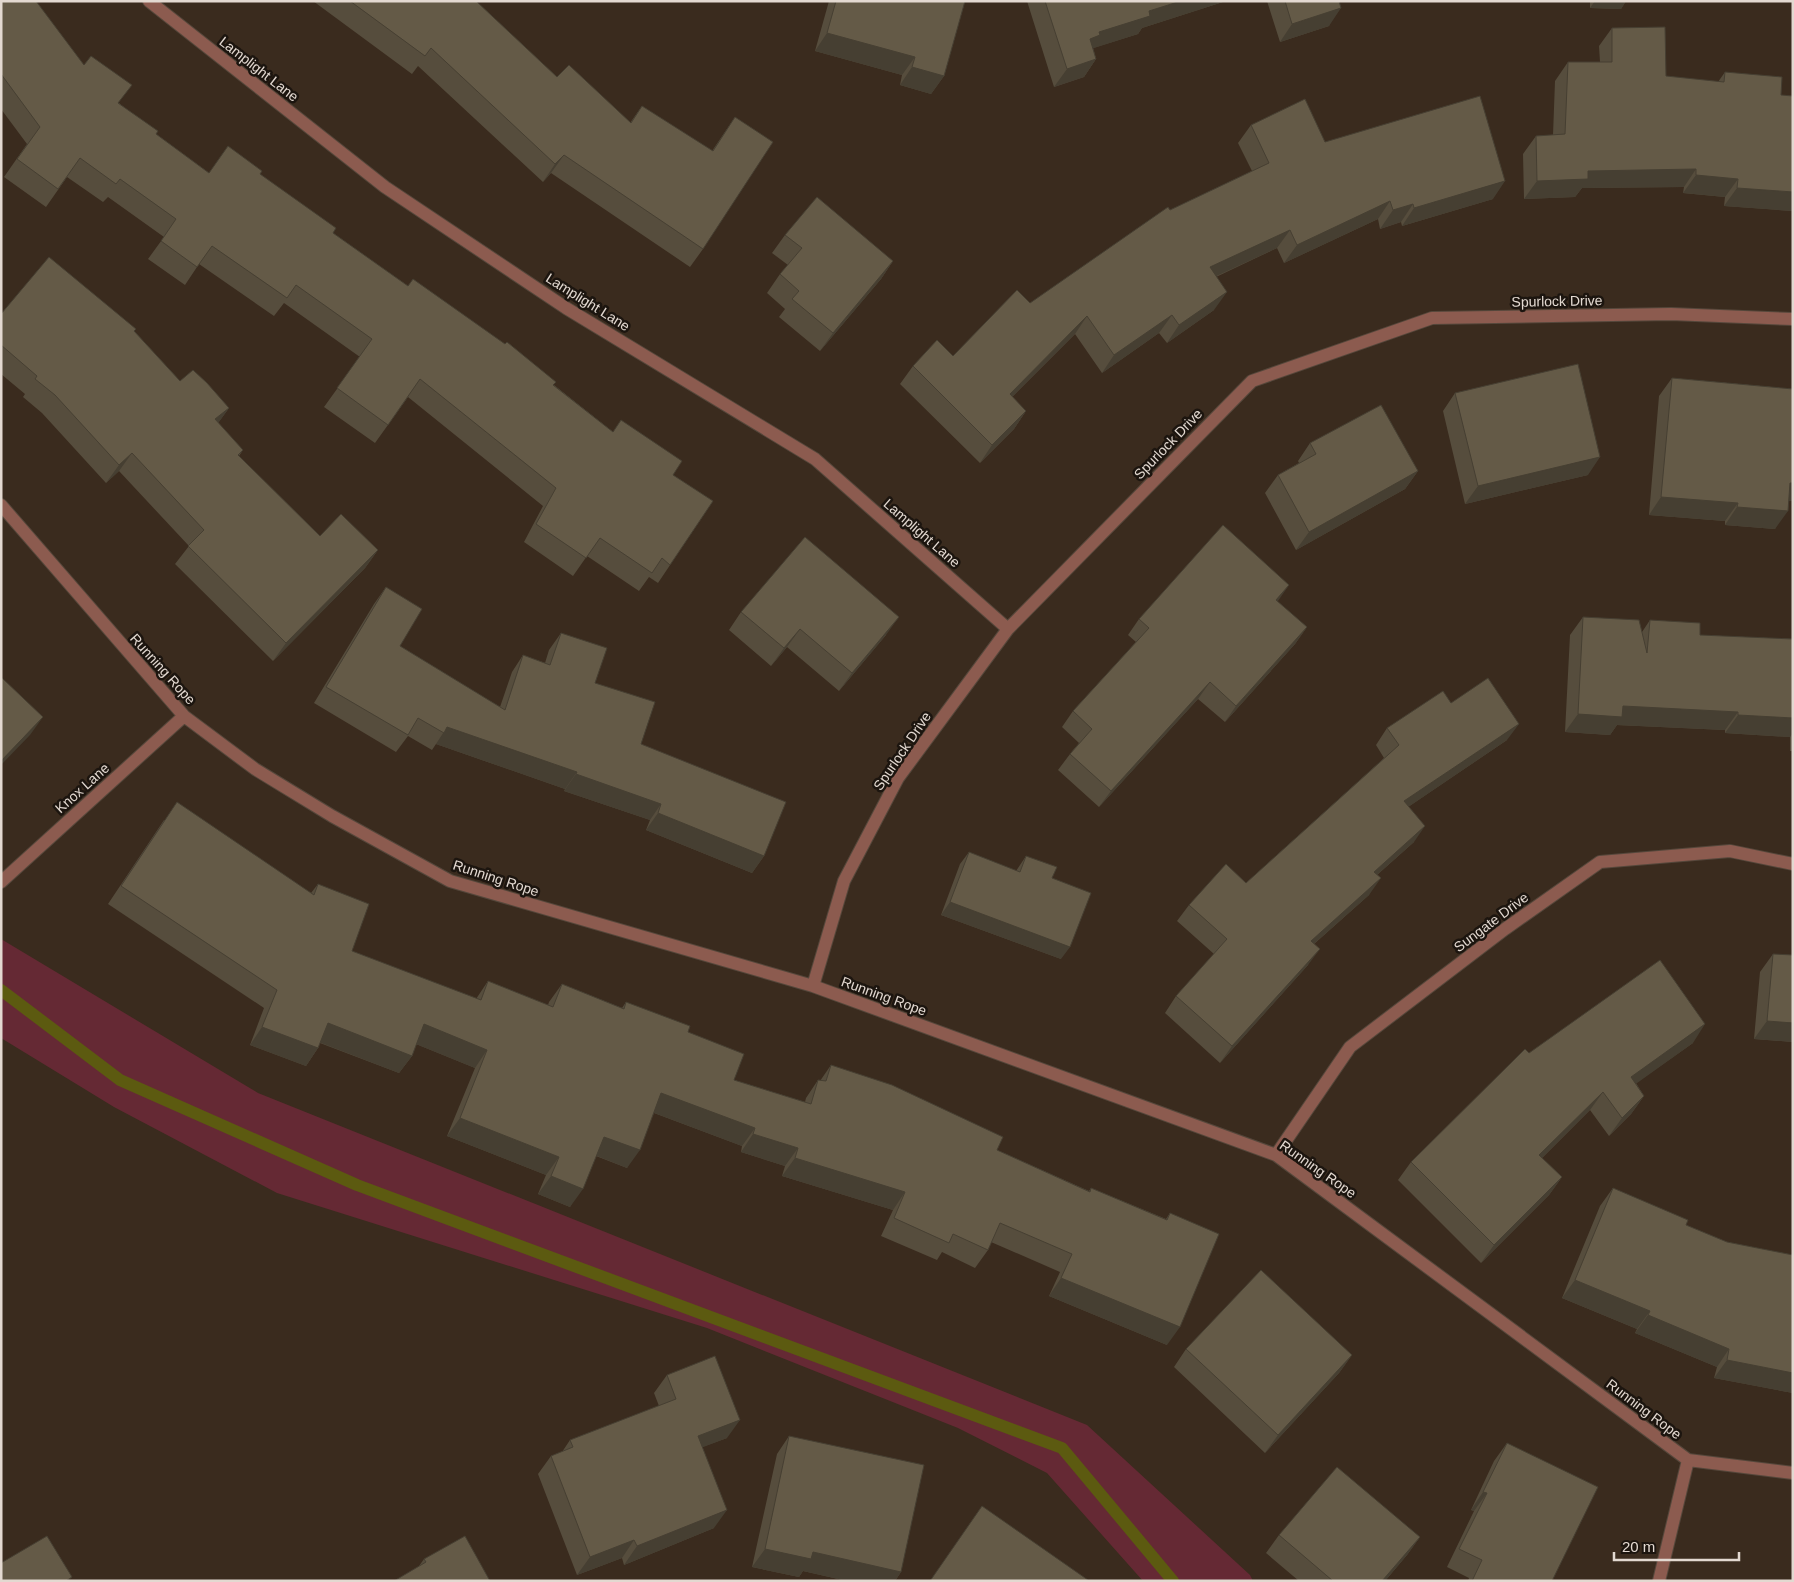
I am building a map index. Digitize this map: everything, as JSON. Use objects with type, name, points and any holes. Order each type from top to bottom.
[{"type":"street","name":"Lamplight Lane","points":[[149,1],[385,187],[566,308],[815,459],[1008,629]]},
{"type":"street","name":"Spurlock Drive","points":[[813,986],[844,881],[898,778],[1008,629],[1252,381],[1432,318],[1671,314],[1793,319]]},
{"type":"street","name":"Running Rope","points":[[1,504],[184,716],[255,769],[332,816],[450,881],[586,922],[813,986],[1276,1155],[1688,1460],[1793,1473]]},
{"type":"street","name":"Knox Lane","points":[[1,882],[184,716]]},
{"type":"street","name":"Sungate Drive","points":[[1276,1155],[1350,1047],[1505,928],[1600,862],[1730,851],[1793,864]]},
{"type":"street","points":[[1659,1581],[1688,1460]]},
{"type":"shaded area","points":[[1,939],[258,1093],[1087,1425],[1250,1575],[1253,1581],[1143,1581],[1047,1473],[958,1428],[707,1328],[277,1193],[114,1107],[1,1038]]},
{"type":"building","points":[[1,1],[36,1],[84,65],[91,56],[132,85],[118,103],[158,131],[156,134],[209,173],[228,146],[262,171],[260,174],[336,228],[333,233],[408,286],[413,279],[505,344],[507,342],[556,382],[553,385],[613,432],[621,420],[682,461],[673,475],[713,501],[670,565],[662,558],[652,573],[600,538],[586,558],[536,524],[556,488],[420,379],[388,425],[337,388],[372,339],[296,285],[287,298],[212,246],[197,267],[161,241],[176,219],[120,179],[116,184],[80,158],[58,189],[17,159],[40,127],[1,74]]},
{"type":"building","points":[[350,1],[476,1],[557,77],[569,65],[631,123],[642,106],[713,151],[735,117],[773,142],[703,249],[564,155],[555,164],[431,48],[425,56]]},
{"type":"building","points":[[836,1],[965,1],[944,76],[912,67],[915,57],[827,33]]},
{"type":"building","points":[[1045,1],[1181,1],[1149,11],[1150,16],[1099,32],[1100,35],[1090,39],[1096,59],[1067,69]]},
{"type":"building","points":[[1285,1],[1339,1],[1341,8],[1292,24]]},
{"type":"building","points":[[1665,27],[1666,76],[1724,82],[1725,72],[1782,77],[1781,95],[1793,96],[1793,192],[1737,188],[1738,179],[1696,175],[1696,169],[1588,171],[1588,179],[1537,181],[1536,136],[1565,134],[1568,62],[1612,62],[1612,28]]},
{"type":"building","points":[[1480,96],[1505,181],[1414,208],[1413,204],[1393,210],[1390,201],[1297,245],[1290,230],[1210,267],[1227,292],[1179,325],[1172,315],[1114,355],[1087,316],[1010,394],[1026,411],[992,445],[913,366],[937,340],[953,356],[1017,290],[1030,303],[1168,207],[1170,210],[1269,163],[1251,125],[1305,99],[1325,142]]},
{"type":"building","points":[[817,197],[893,261],[833,333],[792,299],[799,291],[780,274],[802,248],[785,235]]},
{"type":"building","points":[[49,257],[136,329],[134,331],[180,381],[193,370],[207,383],[229,408],[215,419],[243,450],[238,455],[320,536],[341,514],[378,550],[286,643],[188,546],[204,530],[132,453],[119,465],[55,395],[35,379],[37,376],[1,345],[1,314]]},
{"type":"building","points":[[1578,364],[1600,457],[1478,486],[1455,393]]},
{"type":"building","points":[[1672,378],[1793,389],[1793,483],[1790,483],[1788,511],[1737,507],[1738,503],[1661,497]]},
{"type":"building","points":[[1381,405],[1418,471],[1309,532],[1278,475],[1316,454],[1310,443]]},
{"type":"building","points":[[1223,525],[1289,585],[1276,600],[1307,627],[1236,706],[1210,682],[1111,791],[1070,754],[1092,729],[1073,711],[1149,628],[1139,619]]},
{"type":"building","points":[[805,537],[899,617],[852,673],[800,629],[784,648],[741,612]]},
{"type":"building","points":[[386,587],[422,609],[400,646],[505,710],[523,655],[550,665],[561,633],[607,648],[595,683],[655,702],[641,744],[786,802],[764,856],[658,813],[661,804],[576,774],[577,772],[447,727],[444,733],[418,718],[408,735],[326,687]]},
{"type":"building","points":[[1583,617],[1639,620],[1647,653],[1650,620],[1700,623],[1700,635],[1793,639],[1793,718],[1738,715],[1738,712],[1623,706],[1622,717],[1578,714]]},
{"type":"building","points":[[1,677],[43,717],[1,761]]},
{"type":"building","points":[[1488,678],[1519,724],[1404,801],[1425,826],[1374,872],[1381,878],[1311,941],[1320,949],[1232,1046],[1176,996],[1227,939],[1189,905],[1226,864],[1246,883],[1399,745],[1387,728],[1443,691],[1451,703]]},
{"type":"building","points":[[177,802],[314,895],[318,884],[369,904],[352,951],[481,1000],[488,981],[553,1007],[562,984],[624,1009],[626,1002],[690,1026],[688,1032],[744,1054],[734,1080],[811,1104],[818,1080],[826,1081],[831,1065],[892,1085],[1003,1137],[997,1150],[1090,1192],[1091,1188],[1167,1220],[1170,1213],[1219,1234],[1180,1327],[1061,1278],[1072,1254],[1000,1223],[988,1250],[953,1234],[949,1243],[894,1218],[905,1192],[795,1158],[798,1148],[753,1134],[755,1128],[661,1093],[640,1150],[604,1137],[583,1189],[551,1176],[559,1157],[460,1118],[487,1050],[424,1024],[412,1056],[328,1023],[318,1048],[262,1027],[277,990],[121,886]]},
{"type":"building","points":[[969,852],[1020,872],[1026,856],[1057,867],[1052,878],[1091,893],[1070,947],[950,902]]},
{"type":"building","points":[[1773,954],[1793,955],[1793,1023],[1767,1021]]},
{"type":"building","points":[[1660,960],[1705,1024],[1631,1077],[1644,1096],[1622,1118],[1603,1092],[1539,1155],[1562,1177],[1494,1245],[1411,1162],[1525,1049],[1529,1053]]},
{"type":"building","points":[[1613,1188],[1688,1220],[1686,1225],[1727,1242],[1793,1255],[1793,1373],[1727,1360],[1729,1349],[1648,1315],[1650,1311],[1575,1280]]},
{"type":"building","points":[[1261,1270],[1352,1355],[1278,1435],[1186,1349]]},
{"type":"building","points":[[715,1356],[740,1420],[698,1436],[727,1510],[637,1546],[634,1540],[590,1557],[551,1456],[573,1447],[570,1440],[676,1399],[667,1375]]},
{"type":"building","points":[[789,1436],[924,1465],[901,1572],[813,1552],[811,1559],[765,1549]]},
{"type":"building","points":[[1507,1443],[1598,1487],[1552,1581],[1472,1581],[1482,1560],[1459,1549],[1487,1493],[1483,1492]]},
{"type":"building","points":[[1337,1467],[1420,1537],[1382,1581],[1333,1581],[1279,1535]]},
{"type":"building","points":[[982,1506],[1088,1580],[1088,1581],[930,1581]]},
{"type":"building","points":[[47,1536],[72,1577],[66,1581],[1,1581],[1,1563]]},
{"type":"building","points":[[465,1536],[490,1581],[394,1581],[426,1562],[424,1559]]},
{"type":"waterway","points":[[1,990],[120,1080],[357,1185],[1062,1448],[1173,1581]]}]
